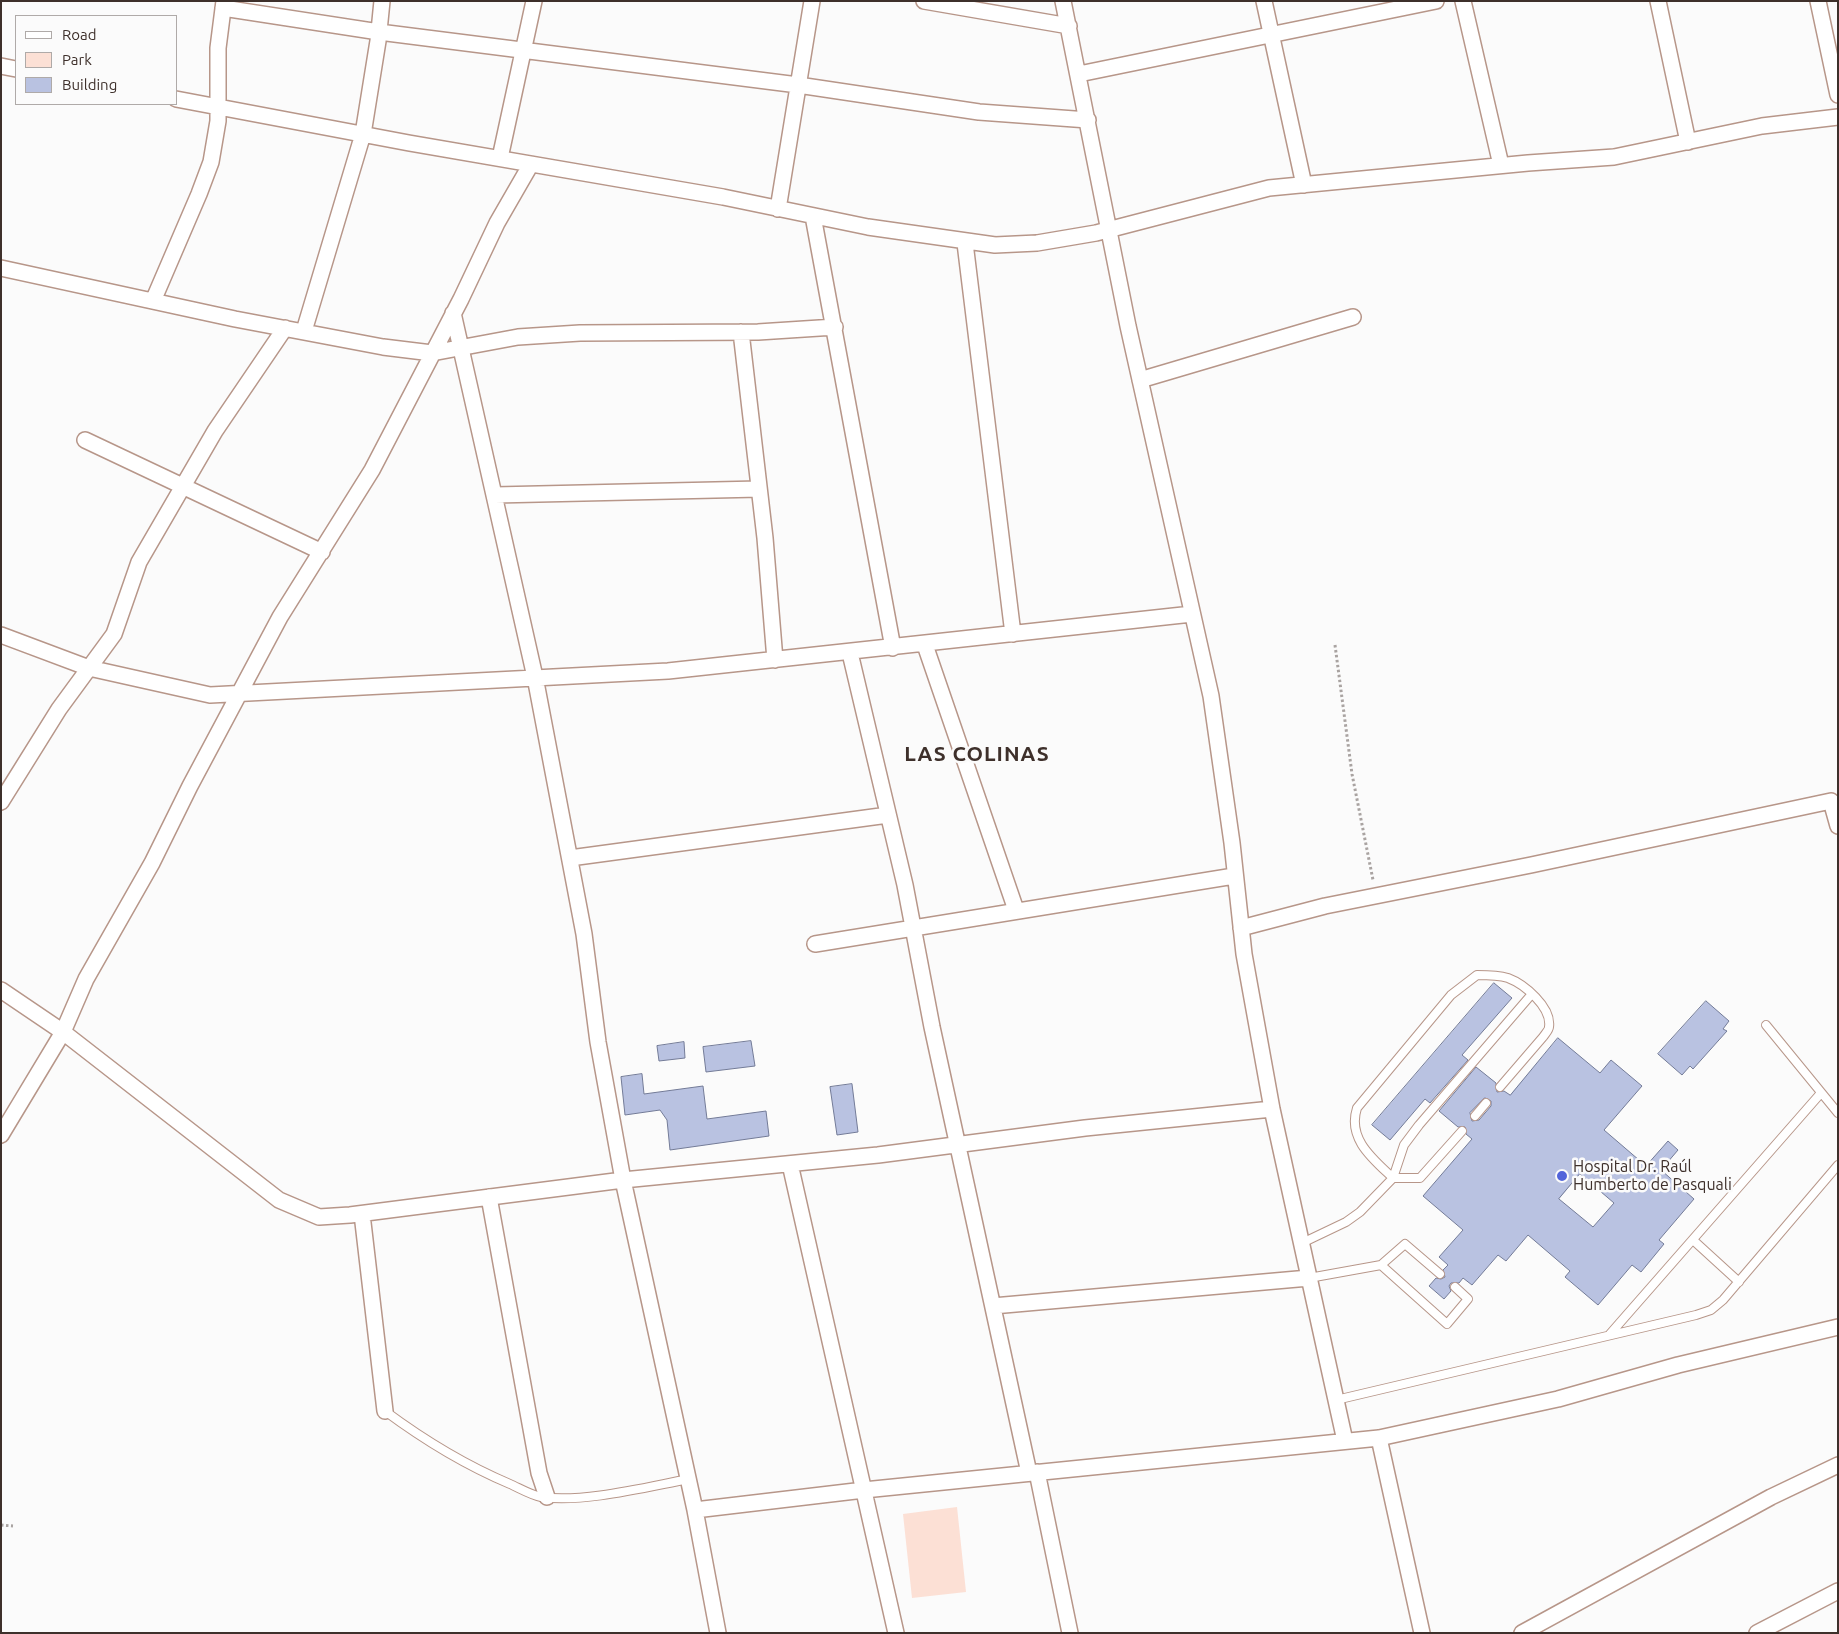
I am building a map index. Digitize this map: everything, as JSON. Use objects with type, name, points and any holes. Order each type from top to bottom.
[{"type":"street","points":[[304,332],[363,134],[382,1]]},
{"type":"street","points":[[500,158],[534,1]]},
{"type":"street","points":[[778,208],[812,1]]},
{"type":"street","points":[[924,1],[1069,26]]},
{"type":"street","points":[[1064,1],[1140,380],[1211,696],[1241,928],[1272,1108],[1345,1441]]},
{"type":"street","points":[[1264,1],[1304,185]]},
{"type":"street","points":[[1079,74],[1436,1]]},
{"type":"street","points":[[1463,1],[1501,165]]},
{"type":"street","points":[[1658,1],[1688,142]]},
{"type":"street","points":[[1818,1],[1838,95]]},
{"type":"street","points":[[153,301],[211,162],[217,129],[218,48],[224,5],[379,32],[798,85],[979,112],[1088,120]]},
{"type":"street","points":[[1,66],[15,70]]},
{"type":"street","points":[[178,99],[814,216],[966,243],[995,245],[1037,243],[1110,229],[1259,190],[1501,165],[1614,156],[1762,126],[1838,116]]},
{"type":"street","points":[[1,1135],[62,1032],[86,979],[152,862],[280,617],[372,470],[497,223],[531,164]]},
{"type":"street","points":[[814,216],[893,648]]},
{"type":"street","points":[[966,243],[1013,634]]},
{"type":"street","points":[[1,268],[304,332],[383,347],[432,353],[460,346],[518,337],[580,333],[741,332],[835,327]]},
{"type":"street","points":[[453,313],[535,677],[584,934],[598,1042],[622,1180],[695,1510],[718,1633]]},
{"type":"street","points":[[1140,380],[1354,317]]},
{"type":"street","points":[[1,802],[59,708],[114,634],[139,562],[215,431],[285,328]]},
{"type":"street","points":[[741,332],[765,538],[775,660]]},
{"type":"street","points":[[85,440],[322,552]]},
{"type":"street","points":[[495,495],[759,489]]},
{"type":"street","points":[[1,635],[89,668],[187,692],[210,695],[238,695],[668,671],[925,645],[1192,614]]},
{"type":"street","points":[[925,645],[1016,910]]},
{"type":"street","points":[[850,653],[913,927],[993,1306],[1070,1633]]},
{"type":"street","points":[[1241,928],[1376,895],[1531,866],[1831,801],[1838,826]]},
{"type":"street","points":[[570,858],[888,815]]},
{"type":"street","points":[[814,944],[1234,876]]},
{"type":"street","points":[[1,990],[62,1032],[279,1200],[319,1217],[362,1214],[622,1180],[790,1164],[1272,1108]]},
{"type":"street","points":[[790,1164],[896,1633]]},
{"type":"street","points":[[489,1197],[539,1473],[547,1498]]},
{"type":"street","points":[[362,1214],[385,1411]]},
{"type":"street","points":[[993,1306],[1309,1278]]},
{"type":"street","points":[[695,1510],[864,1490],[1379,1438],[1558,1399],[1678,1364],[1838,1327]]},
{"type":"street","points":[[1379,1438],[1422,1633]]},
{"type":"street","points":[[1522,1633],[1771,1497],[1838,1465]]},
{"type":"street","points":[[1758,1633],[1838,1591]]},
{"type":"lane","points":[[1462,1131],[1420,1178],[1393,1178],[1360,1144],[1354,1129],[1354,1116],[1357,1108],[1451,995],[1464,983],[1477,975],[1493,975],[1508,978],[1521,985],[1543,1007],[1549,1028],[1500,1087]]},
{"type":"lane","points":[[1302,1243],[1346,1222],[1360,1212],[1393,1178],[1404,1145],[1531,994]]},
{"type":"lane","points":[[1766,1025],[1838,1113]]},
{"type":"lane","points":[[1610,1334],[1821,1093]]},
{"type":"lane","points":[[1475,1116],[1486,1103]]},
{"type":"lane","points":[[1336,1400],[1610,1334],[1696,1316],[1711,1310],[1739,1282],[1838,1165]]},
{"type":"lane","points":[[1693,1240],[1739,1282]]},
{"type":"lane","points":[[1309,1278],[1381,1265],[1405,1244],[1440,1274]]},
{"type":"lane","points":[[1381,1265],[1447,1324],[1468,1299],[1455,1287]]},
{"type":"lane","points":[[385,1411],[408,1428],[475,1470],[538,1497],[560,1499],[610,1493],[688,1479]]},
{"type":"path","points":[[1335,645],[1352,774],[1376,895]]},
{"type":"path","points":[[1,1525],[13,1526]]},
{"type":"green space","points":[[957,1507],[966,1592],[912,1598],[903,1514]]},
{"type":"building","points":[[1494,983],[1512,998],[1462,1055],[1468,1060],[1430,1103],[1425,1099],[1390,1140],[1372,1125]]},
{"type":"building","points":[[1706,1001],[1729,1021],[1723,1029],[1727,1031],[1693,1069],[1690,1066],[1682,1075],[1658,1054]]},
{"type":"building","points":[[1558,1038],[1600,1073],[1611,1060],[1642,1086],[1604,1130],[1646,1166],[1668,1141],[1678,1150],[1661,1170],[1694,1199],[1659,1240],[1664,1244],[1641,1272],[1632,1265],[1598,1305],[1565,1277],[1570,1271],[1528,1235],[1506,1261],[1498,1255],[1472,1285],[1463,1278],[1459,1283],[1451,1283],[1449,1286],[1451,1291],[1444,1299],[1429,1286],[1436,1278],[1441,1279],[1445,1277],[1443,1270],[1448,1265],[1439,1257],[1463,1230],[1423,1196],[1472,1139],[1466,1134],[1465,1127],[1458,1127],[1439,1111],[1476,1067],[1496,1083],[1497,1092],[1504,1091],[1510,1095]],"holes":[[[1485,1098],[1491,1101],[1491,1106],[1479,1120],[1472,1121],[1470,1113]],[[1580,1174],[1614,1203],[1593,1227],[1559,1199]]]},
{"type":"building","points":[[751,1041],[755,1066],[706,1072],[703,1047]]},
{"type":"building","points":[[684,1042],[685,1058],[659,1061],[657,1046]]},
{"type":"building","points":[[642,1074],[644,1094],[703,1086],[707,1119],[766,1111],[769,1136],[670,1150],[667,1120],[660,1110],[625,1115],[621,1077]]},
{"type":"building","points":[[852,1084],[858,1132],[837,1135],[830,1087]]},
{"type":"place","name":"Hospital Dr. Raúl Humberto de Pasquali","points":[[1562,1176]]},
{"type":"district","name":"LAS COLINAS","points":[[977,754]]}]
